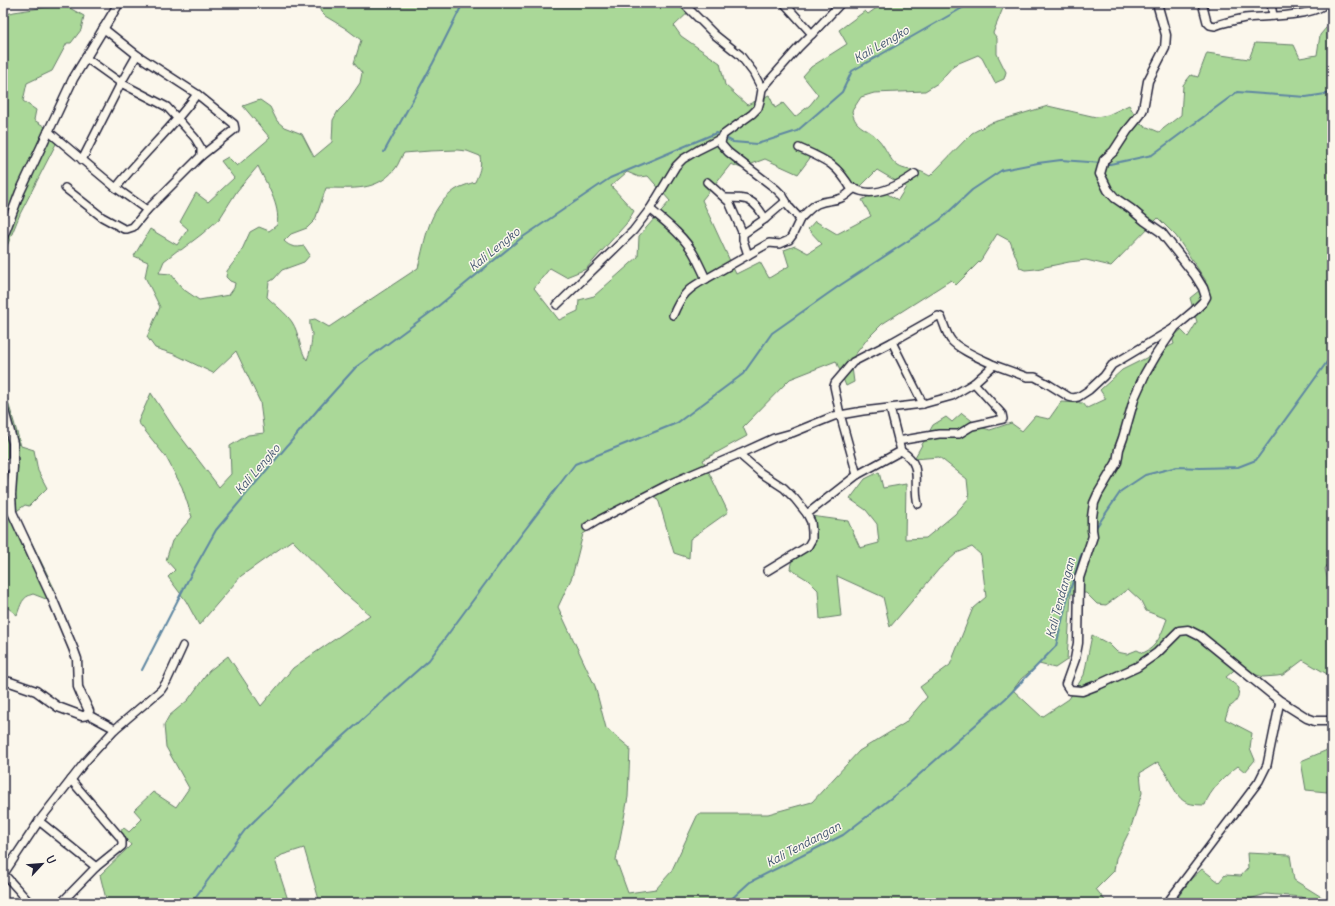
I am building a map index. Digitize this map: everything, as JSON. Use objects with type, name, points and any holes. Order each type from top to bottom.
[{"type":"street","points":[[3,237],[20,192],[73,79],[119,3]]},
{"type":"street","points":[[683,3],[715,35],[740,55],[754,72],[762,90]]},
{"type":"street","points":[[784,3],[812,34]]},
{"type":"street","points":[[557,305],[633,231],[650,209],[676,166],[683,159],[722,137],[758,108],[762,90],[799,47],[841,3]]},
{"type":"street","points":[[857,476],[840,414],[834,388],[835,383],[854,362],[940,316],[953,342],[994,365],[1027,377],[1035,377],[1073,398],[1078,397],[1089,390],[1104,376],[1112,365],[1176,327],[1204,302],[1206,297],[1203,288],[1161,232],[1115,198],[1108,190],[1100,174],[1103,164],[1140,115],[1144,104],[1148,81],[1165,48],[1166,34],[1157,3]]},
{"type":"street","points":[[1202,3],[1207,22],[1210,25],[1215,26],[1245,18],[1313,11],[1326,3]]},
{"type":"street","points":[[1271,3],[1273,16]]},
{"type":"street","points":[[65,188],[102,218],[124,229],[127,229],[133,226],[201,156],[234,129],[235,126],[197,94],[137,55],[103,28]]},
{"type":"street","points":[[82,160],[137,55]]},
{"type":"street","points":[[86,58],[121,83],[167,107],[198,143],[202,152],[201,156]]},
{"type":"street","points":[[116,188],[135,164],[178,118],[197,94]]},
{"type":"street","points":[[48,131],[116,188],[147,210]]},
{"type":"street","points":[[722,137],[722,144],[728,152],[770,183],[783,196],[789,207],[800,218]]},
{"type":"street","points":[[799,148],[819,156],[839,170],[852,190]]},
{"type":"street","points":[[673,315],[678,302],[685,293],[696,284],[769,243],[780,244],[789,240],[800,218],[817,204],[840,199],[846,196],[854,188],[862,192],[884,190],[900,184],[915,174]]},
{"type":"street","points":[[708,182],[729,202],[743,234],[743,240],[748,255]]},
{"type":"street","points":[[726,198],[750,200],[757,206],[765,218]]},
{"type":"street","points":[[743,234],[786,201]]},
{"type":"street","points":[[650,209],[672,227],[685,241],[695,256],[706,279]]},
{"type":"street","points":[[1176,327],[1156,355],[1135,396],[1119,449],[1117,462],[1094,503],[1092,517],[1093,533],[1079,578],[1078,643],[1075,659],[1066,684],[1068,688],[1074,691],[1082,691],[1100,684],[1137,667],[1157,653],[1179,631],[1188,630],[1200,636],[1280,701],[1307,718],[1315,721],[1332,721]]},
{"type":"street","points":[[892,342],[923,404]]},
{"type":"street","points":[[587,527],[609,514],[671,483],[774,438],[792,433],[840,414],[923,404],[952,396],[963,391],[974,383],[994,365]]},
{"type":"street","points":[[898,441],[939,434],[959,434],[972,426],[1003,419],[1002,414],[974,383]]},
{"type":"street","points":[[3,407],[11,435],[14,460],[11,495],[12,512],[52,598],[75,654],[78,687],[89,711],[87,714]]},
{"type":"street","points":[[890,408],[901,451],[911,458],[915,466],[917,476],[916,493],[918,504]]},
{"type":"street","points":[[807,514],[857,476],[901,451]]},
{"type":"street","points":[[739,454],[761,474],[784,488],[807,514],[811,522],[812,539],[808,546],[767,571]]},
{"type":"street","points":[[3,469],[14,460]]},
{"type":"street","points":[[30,903],[3,874],[39,821],[85,762],[115,729],[161,690],[167,681],[183,646]]},
{"type":"street","points":[[3,681],[36,691],[58,707],[82,716],[87,714],[115,729]]},
{"type":"street","points":[[1167,903],[1264,773],[1272,744],[1280,701]]},
{"type":"street","points":[[60,903],[96,867],[122,846],[120,837],[110,824],[71,780]]},
{"type":"street","points":[[39,821],[96,867]]},
{"type":"green space","points":[[317,3],[690,3],[694,7],[674,26],[681,36],[720,63],[725,85],[747,105],[769,95],[775,108],[783,103],[795,117],[810,105],[818,95],[803,76],[811,67],[847,44],[839,30],[865,11],[868,14],[882,3],[1005,3],[993,33],[997,38],[997,54],[1006,72],[1004,79],[995,83],[982,58],[978,55],[954,65],[938,83],[925,91],[874,93],[861,97],[852,111],[859,125],[878,139],[898,166],[908,170],[923,172],[930,176],[972,133],[991,123],[1048,106],[1096,117],[1108,115],[1129,105],[1140,124],[1159,132],[1181,115],[1183,85],[1191,75],[1198,77],[1207,53],[1249,59],[1255,43],[1294,45],[1300,58],[1317,55],[1320,35],[1332,21],[1332,561],[1325,569],[1328,580],[1332,586],[1332,611],[1330,619],[1332,627],[1331,670],[1327,674],[1303,660],[1283,675],[1263,677],[1239,666],[1226,677],[1239,688],[1237,699],[1229,707],[1225,719],[1252,733],[1250,748],[1255,760],[1245,772],[1238,766],[1228,774],[1210,794],[1205,805],[1191,804],[1179,797],[1158,762],[1140,773],[1142,793],[1130,830],[1116,858],[1114,871],[1096,889],[1107,903],[320,903],[304,848],[282,855],[275,860],[289,903],[107,903],[100,875],[131,845],[120,831],[124,828],[129,832],[142,819],[134,810],[153,792],[176,807],[189,788],[166,747],[164,725],[169,716],[188,700],[209,671],[228,656],[261,706],[293,668],[370,615],[343,592],[292,540],[241,576],[199,625],[186,601],[168,577],[175,570],[166,560],[172,541],[192,517],[182,487],[166,457],[138,422],[151,393],[174,428],[219,487],[231,474],[230,446],[248,435],[264,433],[260,402],[236,351],[213,373],[174,354],[155,348],[147,337],[160,307],[145,277],[148,262],[134,256],[150,229],[177,245],[188,229],[180,222],[196,193],[208,202],[234,178],[221,161],[228,157],[237,166],[270,138],[243,106],[260,100],[270,107],[277,121],[284,127],[302,134],[314,157],[332,142],[333,120],[338,111],[347,102],[360,83],[362,73],[354,63],[361,40],[321,12]],"holes":[[[457,150],[467,151],[480,156],[481,160],[479,172],[475,182],[455,190],[439,206],[429,225],[418,268],[329,327],[315,319],[310,320],[312,337],[311,348],[307,360],[302,352],[297,332],[292,322],[284,312],[267,297],[269,282],[282,270],[304,262],[310,255],[304,246],[293,246],[284,241],[291,234],[307,228],[315,220],[326,188],[355,188],[372,185],[380,182],[388,176],[395,169],[404,153]],[[816,150],[839,168],[842,168],[857,190],[877,170],[906,187],[898,200],[880,190],[862,200],[871,216],[837,234],[815,221],[808,229],[822,244],[808,253],[795,246],[784,250],[789,266],[769,278],[760,262],[736,274],[702,200],[731,164],[741,168],[765,159],[798,174]],[[258,166],[275,202],[278,217],[277,225],[269,231],[259,227],[250,232],[240,254],[227,271],[226,277],[235,283],[234,288],[229,295],[199,300],[183,289],[171,274],[159,273],[164,261],[202,234],[220,218],[237,191]],[[627,172],[639,177],[648,176],[670,201],[639,236],[638,257],[594,296],[579,300],[578,311],[559,320],[534,288],[550,268],[566,277],[586,269],[626,224],[634,211],[611,186]],[[1158,218],[1176,236],[1206,281],[1200,290],[1190,298],[1197,322],[1188,337],[1181,330],[1172,337],[1174,344],[1122,370],[1100,390],[1106,399],[1087,408],[1083,403],[1061,402],[1049,419],[1035,416],[1022,431],[1011,423],[990,430],[980,427],[962,413],[952,422],[946,417],[933,425],[914,459],[939,457],[967,479],[969,498],[955,514],[926,538],[905,539],[906,484],[883,488],[879,472],[865,479],[850,499],[866,510],[877,524],[879,543],[860,548],[848,521],[811,516],[809,539],[793,553],[790,569],[808,580],[818,590],[820,619],[841,616],[837,576],[883,597],[890,627],[939,569],[957,553],[972,547],[981,555],[986,597],[973,608],[950,665],[920,687],[927,697],[905,723],[859,751],[812,802],[768,814],[698,814],[671,872],[656,889],[628,893],[616,860],[628,797],[630,748],[606,728],[595,686],[558,607],[572,577],[583,534],[652,492],[659,502],[674,553],[689,558],[690,539],[728,512],[703,460],[747,436],[743,427],[790,379],[836,361],[846,386],[854,382],[851,360],[868,338],[882,324],[951,280],[956,285],[981,260],[997,234],[1010,241],[1020,268],[1025,270],[1086,260],[1111,266]],[[1128,589],[1141,601],[1146,611],[1167,619],[1156,643],[1143,653],[1137,650],[1127,654],[1117,652],[1109,644],[1092,635],[1084,675],[1069,699],[1042,717],[1013,690],[1021,679],[1039,664],[1055,668],[1067,660],[1071,594],[1086,593],[1097,604],[1106,605]]]},
{"type":"green space","points":[[60,5],[66,6],[84,16],[81,30],[71,43],[67,43],[52,71],[27,83],[23,101],[36,110],[34,120],[60,136],[20,214],[3,256],[3,15]]},
{"type":"green space","points":[[3,385],[21,446],[34,450],[38,471],[47,488],[29,506],[25,505],[11,515],[18,532],[27,533],[56,592],[46,599],[33,594],[29,595],[22,602],[17,615],[3,604]]},
{"type":"green space","points":[[1332,748],[1332,788],[1327,792],[1306,790],[1301,761]]},
{"type":"green space","points":[[1247,853],[1290,855],[1294,880],[1328,901],[1326,903],[1311,903],[1301,897],[1266,894],[1236,903],[1174,903],[1191,879],[1202,869],[1219,882],[1225,875],[1241,876],[1248,868]]},
{"type":"waterway","points":[[384,152],[433,63],[463,3]]},
{"type":"waterway","name":"Kali Lengko","points":[[142,670],[188,580],[216,530],[320,407],[356,367],[431,312],[520,239],[610,178],[716,133],[733,142],[757,144],[797,131],[842,92],[852,71],[971,3]]},
{"type":"waterway","points":[[1106,164],[1152,155],[1237,92],[1306,97],[1332,93]]},
{"type":"waterway","points":[[191,903],[245,830],[308,768],[429,660],[575,464],[677,423],[743,374],[772,333],[839,286],[940,220],[972,190],[1002,170],[1061,160],[1102,163]]},
{"type":"waterway","name":"Kali Tendangan","points":[[1095,529],[1121,491],[1145,475],[1177,467],[1238,467],[1256,460],[1332,355]]},
{"type":"waterway","name":"Kali Tendangan","points":[[727,903],[750,882],[843,835],[904,788],[1006,698],[1056,646],[1067,600],[1080,558],[1087,543]]}]
